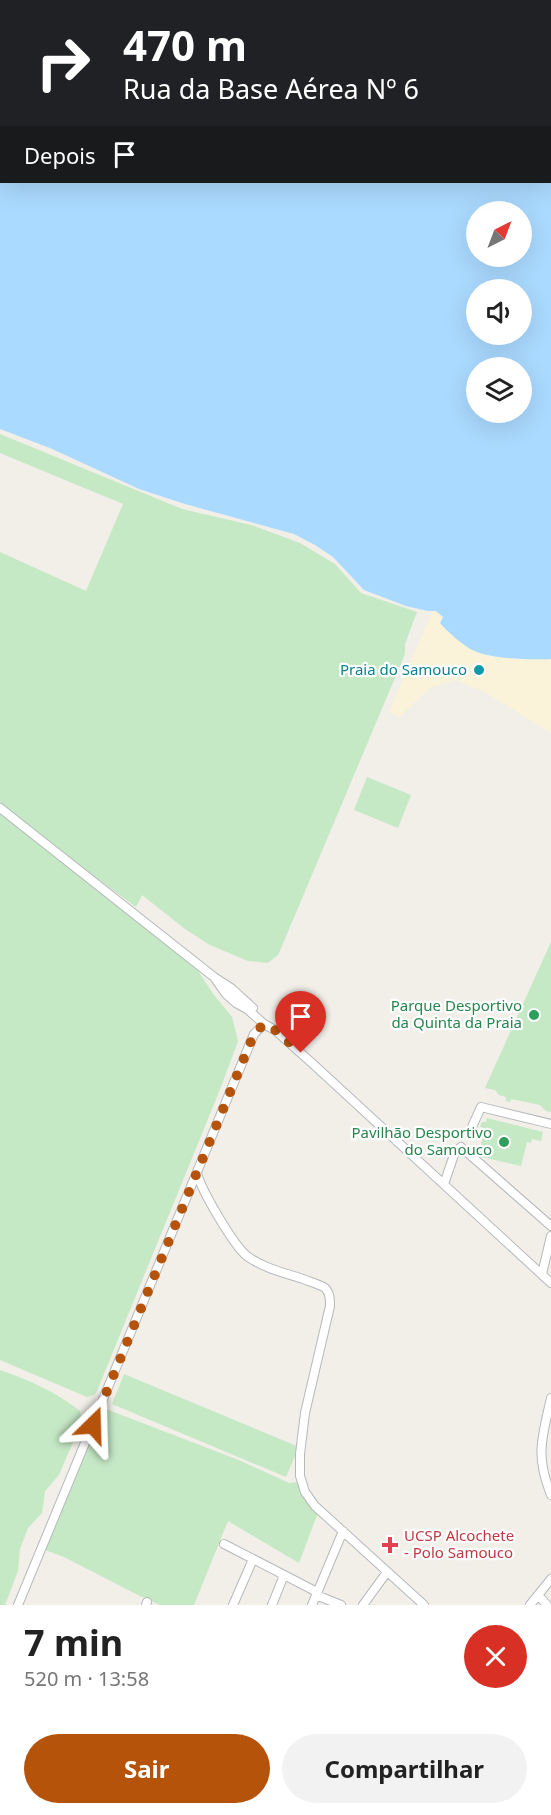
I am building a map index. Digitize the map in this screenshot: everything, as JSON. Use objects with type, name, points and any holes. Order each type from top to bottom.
[{"type":"street","points":[[0,808],[231,988],[551,1282]]},
{"type":"street","points":[[214,977],[226,994],[236,1003],[275,1030]]},
{"type":"street","points":[[18,1605],[254,1034],[264,1024]]},
{"type":"street","points":[[471,1127],[481,1107],[551,1124]]},
{"type":"street","points":[[444,1184],[455,1152],[460,1147],[551,1226]]},
{"type":"street","points":[[197,1173],[203,1191],[236,1245],[246,1256],[326,1290],[330,1302],[305,1413],[300,1476],[305,1492],[315,1506],[424,1605]]},
{"type":"street","points":[[188,1194],[197,1190],[203,1191]]},
{"type":"street","points":[[542,1274],[551,1236]]},
{"type":"street","points":[[551,1398],[541,1451],[541,1466],[551,1495]]},
{"type":"street","points":[[544,1430],[551,1436]]},
{"type":"street","points":[[312,1605],[343,1531]]},
{"type":"street","points":[[224,1544],[341,1605]]},
{"type":"street","points":[[233,1605],[252,1559]]},
{"type":"street","points":[[363,1605],[387,1572]]},
{"type":"street","points":[[272,1605],[284,1575]]},
{"type":"street","points":[[530,1605],[551,1579]]},
{"type":"street","points":[[538,1595],[547,1605]]},
{"type":"green space","points":[[0,434],[182,509],[251,525],[300,543],[335,564],[361,593],[417,612],[405,644],[405,654],[282,946],[278,955],[268,963],[248,961],[210,945],[185,929],[142,895],[136,907],[0,807],[0,552],[86,591],[123,504],[0,453]]},
{"type":"green space","points":[[367,777],[411,795],[398,828],[354,810]]},
{"type":"green space","points":[[0,813],[122,908],[198,971],[232,1017],[238,1041],[97,1391],[94,1395],[87,1397],[0,1360]]},
{"type":"green space","name":"Parque Desportivo da Quinta da Praia","points":[[551,942],[551,1112],[546,1111],[540,1105],[511,1099],[510,1102],[506,1101],[506,1097],[499,1095],[495,1090],[485,1088]]},
{"type":"green space","name":"Pavilhão Desportivo do Samouco","points":[[487,1118],[543,1132],[541,1141],[532,1139],[531,1143],[527,1142],[521,1166],[478,1156],[484,1132],[480,1127]]},
{"type":"green space","points":[[0,1370],[52,1392],[80,1411],[82,1421],[59,1475],[45,1491],[42,1513],[28,1528],[20,1549],[18,1571],[5,1605],[0,1605]]},
{"type":"green space","points":[[124,1374],[299,1447],[286,1477],[112,1404]]},
{"type":"green space","points":[[106,1409],[241,1461],[289,1483],[302,1482],[319,1510],[299,1563],[228,1521],[194,1605],[160,1605],[64,1557],[45,1550],[101,1412]]},
{"type":"sand","name":"Praia do Samouco","points":[[433,611],[441,615],[467,644],[478,652],[510,658],[551,659],[551,733],[485,692],[456,680],[431,687],[399,717],[389,712]]},
{"type":"water","points":[[0,183],[551,183],[551,659],[500,657],[472,650],[440,623],[443,617],[436,611],[406,606],[364,590],[333,557],[294,534],[139,489],[50,448],[0,429]]},
{"type":"place","name":"Praia do Samouco","points":[[479,670]]},
{"type":"place","name":"Parque Desportivo da Quinta da Praia","points":[[534,1015]]},
{"type":"place","name":"Pavilhão Desportivo do Samouco","points":[[504,1142]]},
{"type":"place","name":"UCSP Alcochete - Polo Samouco","points":[[390,1545]]},
{"type":"route","points":[[93,1425],[254,1034],[264,1024],[275,1030],[301,1053]]}]
